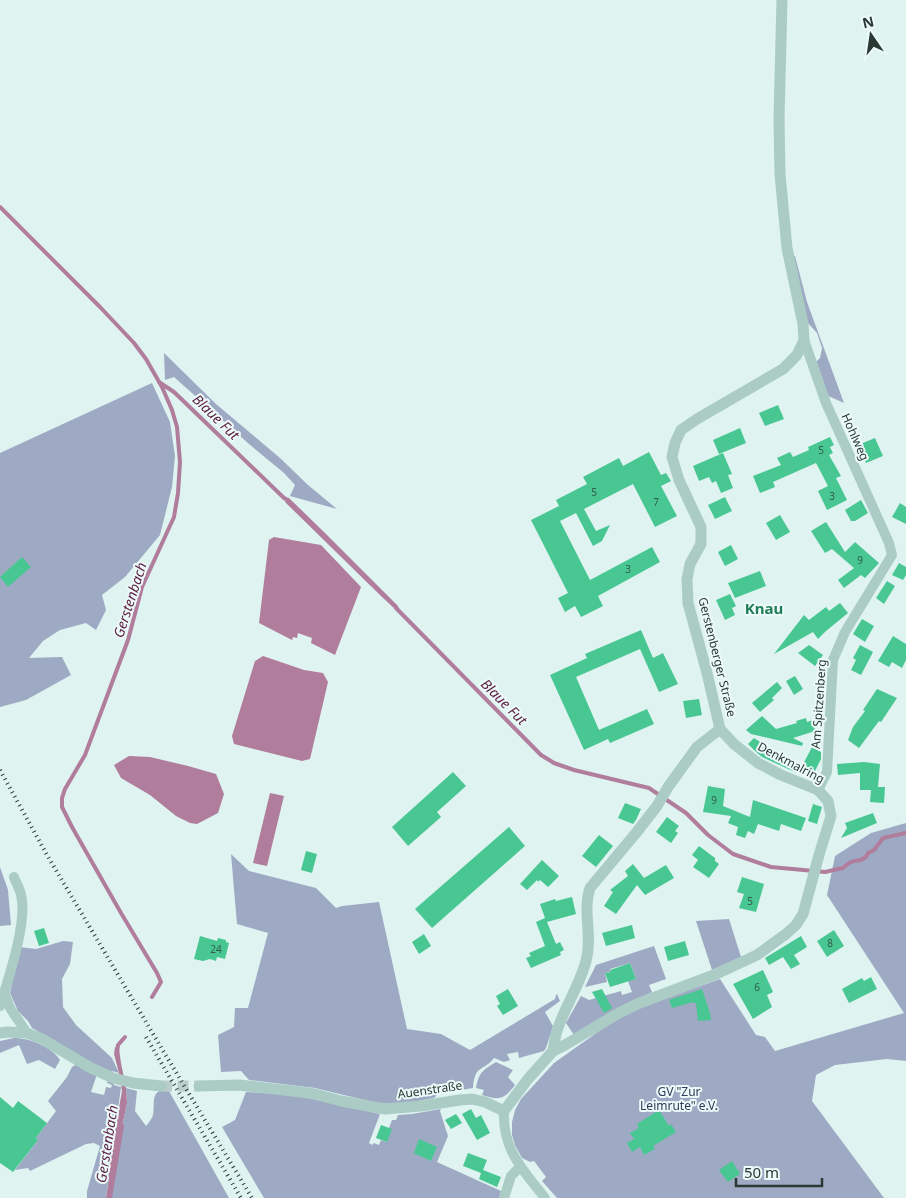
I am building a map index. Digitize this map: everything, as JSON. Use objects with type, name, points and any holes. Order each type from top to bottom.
[{"type":"street","points":[[782,0],[779,119],[780,174],[787,248],[803,324],[804,340]]},
{"type":"street","name":"Hohlweg","points":[[804,340],[826,403],[889,543]]},
{"type":"street","name":"Gerstenberger Straße","points":[[720,729],[688,603],[687,579],[690,564],[701,544],[701,527],[672,457],[675,443],[681,430],[697,418],[783,369],[797,355],[804,340]]},
{"type":"street","name":"Am Spitzenberg","points":[[818,790],[827,772],[833,660],[845,632],[892,555],[889,543]]},
{"type":"street","name":"Denkmalring","points":[[504,1111],[528,1079],[553,1051],[636,1004],[714,976],[757,955],[796,925],[803,914],[831,816],[828,801],[818,790],[781,775],[758,763],[734,744],[720,729],[697,747],[668,787],[657,806],[590,888],[587,897],[589,949],[580,978],[557,1030],[553,1051]]},
{"type":"street","points":[[0,1006],[21,928],[22,896],[14,877]]},
{"type":"street","points":[[4,992],[10,1008],[27,1033]]},
{"type":"street","points":[[0,1033],[27,1033],[42,1039],[91,1068],[113,1078],[133,1083],[161,1086]]},
{"type":"street","name":"Auenstraße","points":[[199,1086],[239,1085],[293,1091],[386,1109],[472,1099],[485,1102],[504,1111]]},
{"type":"street","points":[[504,1111],[505,1136],[512,1153],[520,1167],[545,1198]]},
{"type":"street","points":[[504,1198],[511,1176],[520,1167]]},
{"type":"green space","points":[[795,256],[807,302],[844,403],[826,395],[816,362],[820,358],[822,348],[817,333],[806,321],[793,257]]},
{"type":"green space","points":[[164,353],[216,404],[337,509],[290,496],[295,485],[284,473],[174,377],[165,380]]},
{"type":"green space","points":[[152,383],[170,422],[175,456],[172,487],[160,535],[125,577],[102,595],[106,610],[96,630],[86,623],[60,630],[43,641],[29,658],[62,657],[71,675],[26,700],[0,707],[0,453]]},
{"type":"green space","name":"GV \"Zur Leimrute\" e.V.","points":[[906,823],[906,1061],[887,1059],[835,1065],[816,1075],[812,1101],[884,1198],[557,1198],[542,1181],[546,1177],[534,1161],[530,1162],[522,1158],[515,1145],[512,1135],[512,1122],[515,1110],[521,1099],[554,1063],[609,1024],[631,1011],[720,979],[756,1035],[765,1037],[775,1051],[904,1013],[827,895],[835,856],[871,833]]},
{"type":"green space","points":[[231,854],[249,871],[316,888],[336,908],[379,902],[407,1029],[441,1034],[470,1050],[555,999],[557,994],[560,1001],[545,1012],[553,1026],[546,1048],[544,1051],[519,1058],[518,1052],[507,1054],[510,1060],[504,1062],[494,1058],[478,1071],[473,1088],[438,1094],[434,1098],[413,1102],[381,1104],[315,1088],[249,1080],[241,1071],[221,1072],[218,1035],[234,1027],[235,1008],[248,1008],[268,933],[237,924]]},
{"type":"green space","points":[[0,867],[8,890],[11,925],[0,926]]},
{"type":"green space","points":[[729,919],[741,957],[712,970],[696,921]]},
{"type":"green space","points":[[63,941],[73,942],[70,964],[62,979],[63,1007],[76,1025],[112,1058],[119,1073],[92,1063],[32,1028],[18,1011],[10,993],[19,947],[36,949]]},
{"type":"green space","points":[[654,946],[666,979],[649,985],[652,992],[574,1035],[566,1023],[581,996],[589,1000],[621,991],[622,995],[632,992],[628,981],[636,979],[630,963],[610,969],[611,972],[605,973],[607,982],[585,987],[596,965]]},
{"type":"green space","points":[[14,1038],[33,1042],[52,1051],[60,1060],[55,1069],[39,1060],[27,1064],[19,1045],[0,1053],[0,1041]]},
{"type":"green space","points":[[496,1062],[513,1070],[508,1077],[515,1085],[501,1098],[482,1095],[484,1090],[476,1088],[482,1072]]},
{"type":"green space","points":[[75,1065],[96,1074],[91,1092],[104,1095],[106,1087],[111,1088],[112,1085],[107,1083],[108,1080],[114,1085],[121,1087],[106,1198],[87,1198],[87,1191],[100,1146],[94,1143],[86,1144],[30,1171],[28,1168],[15,1170],[38,1140],[36,1138],[56,1111],[48,1101]]},
{"type":"green space","points":[[126,1088],[137,1091],[135,1111],[146,1126],[153,1115],[155,1095],[160,1091],[169,1091],[229,1198],[110,1198],[127,1103]]},
{"type":"green space","points":[[246,1092],[283,1094],[308,1098],[380,1114],[369,1143],[372,1145],[374,1143],[379,1145],[381,1140],[387,1142],[392,1120],[396,1120],[398,1115],[441,1109],[448,1136],[437,1162],[501,1191],[499,1198],[264,1198],[222,1127],[235,1120]]},
{"type":"shaded area","points":[[281,495],[289,498],[326,534],[398,606],[399,611],[381,596],[286,503]]},
{"type":"shaded area","points":[[274,537],[321,545],[361,587],[335,655],[311,643],[312,638],[298,633],[297,638],[293,637],[292,640],[259,623],[269,540]]},
{"type":"shaded area","points":[[263,656],[304,670],[323,673],[328,682],[310,759],[302,761],[234,744],[232,736],[255,661]]},
{"type":"shaded area","points":[[129,756],[150,757],[216,774],[224,794],[218,813],[197,824],[190,823],[176,816],[150,795],[121,778],[114,765]]},
{"type":"shaded area","points":[[270,793],[284,796],[267,866],[253,863]]},
{"type":"shaded area","points":[[115,1047],[119,1049],[127,1103],[110,1198],[106,1198],[111,1152],[122,1091],[114,1054]]},
{"type":"building","points":[[778,405],[784,419],[765,426],[759,413]]},
{"type":"building","points":[[740,428],[746,443],[719,454],[713,440]]},
{"type":"building","points":[[830,437],[834,445],[830,447],[833,453],[829,455],[841,476],[836,478],[847,500],[827,510],[818,491],[828,486],[816,463],[773,482],[775,487],[760,493],[753,476],[781,465],[777,458],[790,452],[793,457],[809,450],[808,447]]},
{"type":"building","points":[[875,438],[883,456],[866,463],[858,445]]},
{"type":"building","points":[[649,452],[661,475],[666,473],[671,481],[661,486],[677,516],[655,527],[633,484],[584,509],[596,531],[610,525],[602,541],[593,546],[576,513],[560,521],[590,580],[652,547],[660,562],[598,596],[603,606],[581,617],[575,606],[565,612],[558,598],[568,593],[531,520],[559,506],[556,500],[587,484],[583,477],[619,458],[623,466]]},
{"type":"building","points":[[723,453],[732,474],[728,475],[733,488],[721,493],[716,481],[712,483],[709,477],[699,481],[693,466]]},
{"type":"building","points":[[725,497],[732,511],[715,519],[708,505]]},
{"type":"building","points":[[861,500],[868,513],[855,521],[851,521],[845,510]]},
{"type":"building","points":[[900,503],[906,507],[906,524],[892,517]]},
{"type":"building","points":[[780,515],[790,532],[776,540],[766,523]]},
{"type":"building","points":[[826,522],[845,552],[855,542],[879,563],[865,578],[861,575],[844,588],[838,580],[854,568],[832,549],[825,553],[811,531]]},
{"type":"building","points":[[731,545],[738,559],[725,566],[718,552]]},
{"type":"building","points":[[22,557],[31,567],[8,587],[0,577]]},
{"type":"building","points":[[899,563],[906,567],[906,575],[903,580],[892,575]]},
{"type":"building","points":[[760,571],[766,586],[735,598],[728,583]]},
{"type":"building","points":[[887,581],[895,586],[884,604],[876,598]]},
{"type":"building","points":[[730,594],[736,606],[732,608],[735,615],[725,620],[716,600]]},
{"type":"building","points":[[840,603],[848,613],[818,639],[813,632],[774,654],[804,615],[809,620],[826,607],[829,611]]},
{"type":"building","points":[[862,619],[874,626],[865,642],[853,634]]},
{"type":"building","points":[[641,630],[653,658],[663,653],[678,684],[659,692],[640,649],[576,677],[599,730],[647,709],[654,724],[610,743],[608,739],[584,750],[550,675],[587,658],[585,654]]},
{"type":"building","points":[[893,636],[906,644],[906,660],[902,668],[892,662],[889,667],[878,661]]},
{"type":"building","points":[[809,645],[823,655],[815,666],[798,653]]},
{"type":"building","points":[[860,645],[873,652],[861,675],[851,670],[856,660],[853,658]]},
{"type":"building","points":[[795,676],[803,689],[794,695],[786,681]]},
{"type":"building","points":[[777,682],[782,688],[772,698],[774,700],[760,712],[752,703]]},
{"type":"building","points":[[877,689],[897,698],[881,722],[879,721],[859,748],[848,740],[853,727],[865,711],[863,710]]},
{"type":"building","points":[[699,699],[702,715],[686,718],[683,701]]},
{"type":"building","points":[[762,716],[776,729],[797,723],[796,721],[806,718],[807,722],[813,720],[815,731],[793,738],[803,743],[802,746],[751,734],[746,730]]},
{"type":"building","points":[[754,738],[800,768],[797,773],[762,757],[748,744]]},
{"type":"building","points":[[812,747],[821,752],[821,759],[814,773],[801,768]]},
{"type":"building","points":[[864,762],[880,764],[878,787],[885,787],[884,803],[870,802],[871,790],[860,790],[860,773],[838,775],[837,764]]},
{"type":"building","points":[[453,772],[466,786],[437,812],[441,817],[408,846],[392,827]]},
{"type":"building","points":[[708,786],[725,789],[723,806],[750,817],[753,800],[806,818],[801,831],[781,824],[779,831],[758,824],[754,834],[748,831],[745,838],[736,835],[738,827],[728,823],[731,816],[703,812]]},
{"type":"building","points":[[625,803],[641,809],[633,824],[618,818]]},
{"type":"building","points":[[813,804],[822,807],[817,824],[808,821]]},
{"type":"building","points":[[873,813],[877,823],[841,838],[847,828],[845,823]]},
{"type":"building","points":[[667,817],[679,826],[675,831],[678,833],[671,843],[656,832]]},
{"type":"building","points":[[509,827],[525,846],[432,928],[415,909]]},
{"type":"building","points":[[599,835],[613,846],[596,867],[582,856]]},
{"type":"building","points":[[699,846],[715,858],[715,861],[719,864],[709,878],[693,867],[698,860],[692,855]]},
{"type":"building","points":[[306,851],[317,854],[312,873],[301,870]]},
{"type":"building","points":[[542,860],[559,876],[548,887],[540,880],[538,882],[537,880],[527,890],[520,884]]},
{"type":"building","points":[[633,864],[644,878],[666,865],[674,878],[645,895],[637,885],[616,914],[604,906],[613,892],[610,890],[628,876],[625,871]]},
{"type":"building","points":[[742,877],[764,884],[756,912],[739,908],[744,894],[737,892]]},
{"type":"building","points":[[572,897],[576,914],[547,922],[556,944],[560,942],[564,950],[560,952],[561,955],[531,968],[526,958],[531,956],[529,953],[545,946],[536,922],[545,918],[540,904],[555,899],[556,901]]},
{"type":"building","points":[[632,925],[635,938],[606,946],[602,933]]},
{"type":"building","points":[[44,928],[49,943],[39,946],[34,931]]},
{"type":"building","points":[[834,930],[844,946],[827,957],[817,941]]},
{"type":"building","points":[[424,934],[431,946],[419,954],[412,942]]},
{"type":"building","points":[[200,936],[217,941],[218,938],[226,940],[229,943],[225,959],[217,957],[216,961],[210,959],[203,961],[194,959]]},
{"type":"building","points":[[801,936],[807,947],[794,955],[800,964],[791,969],[783,957],[769,965],[765,958]]},
{"type":"building","points":[[685,941],[689,955],[668,961],[664,947]]},
{"type":"building","points":[[630,963],[636,979],[610,987],[605,973]]},
{"type":"building","points":[[763,970],[773,992],[767,995],[772,1007],[753,1019],[733,984]]},
{"type":"building","points":[[871,977],[877,989],[849,1003],[842,989],[862,978],[864,981]]},
{"type":"building","points":[[508,989],[518,1006],[503,1015],[497,1006],[500,1004],[496,996]]},
{"type":"building","points":[[602,989],[612,1008],[604,1013],[592,992]]},
{"type":"building","points":[[702,989],[711,1020],[698,1021],[696,1003],[693,1002],[672,1008],[669,1000]]},
{"type":"building","points":[[0,1097],[13,1108],[18,1101],[47,1123],[36,1138],[38,1140],[13,1172],[0,1163]]},
{"type":"building","points":[[471,1109],[476,1118],[481,1115],[490,1133],[477,1140],[462,1114]]},
{"type":"building","points":[[659,1110],[669,1126],[671,1124],[676,1132],[653,1146],[655,1149],[644,1155],[640,1147],[632,1152],[627,1143],[634,1139],[630,1133],[639,1128],[637,1124]]},
{"type":"building","points":[[456,1114],[462,1123],[451,1129],[445,1120]]},
{"type":"building","points":[[381,1125],[392,1129],[387,1142],[376,1138]]},
{"type":"building","points":[[419,1139],[437,1147],[431,1161],[414,1153]]},
{"type":"building","points":[[468,1153],[487,1160],[483,1170],[501,1177],[497,1187],[479,1179],[481,1173],[463,1166]]},
{"type":"building","points":[[732,1161],[740,1174],[728,1182],[719,1170]]},
{"type":"waterway","name":"Gerstenbach","points":[[0,207],[134,343],[146,359],[162,387],[177,427],[180,462],[174,517],[142,587],[128,640],[85,755],[65,789],[62,798],[62,807],[72,827],[157,973],[161,982],[152,997]]},
{"type":"waterway","name":"Blaue Fut","points":[[159,382],[174,392],[284,498]]},
{"type":"waterway","name":"Blaue Fut","points":[[396,608],[541,755],[554,763],[574,770],[649,788],[686,813],[708,835],[733,854],[771,867],[825,872],[843,868],[849,863],[861,860],[874,850],[883,838],[906,833]]},
{"type":"waterway","name":"Gerstenbach","points":[[117,1053],[118,1045],[125,1037]]},
{"type":"waterway","name":"Gerstenbach","points":[[110,1198],[122,1126]]},
{"type":"tunnel","points":[[161,1086],[199,1086]]},
{"type":"railway","points":[[0,770],[47,855],[252,1198]]},
{"type":"railway","points":[[146,1037],[241,1198]]},
{"type":"district","name":"Knau","points":[[764,609]]}]
